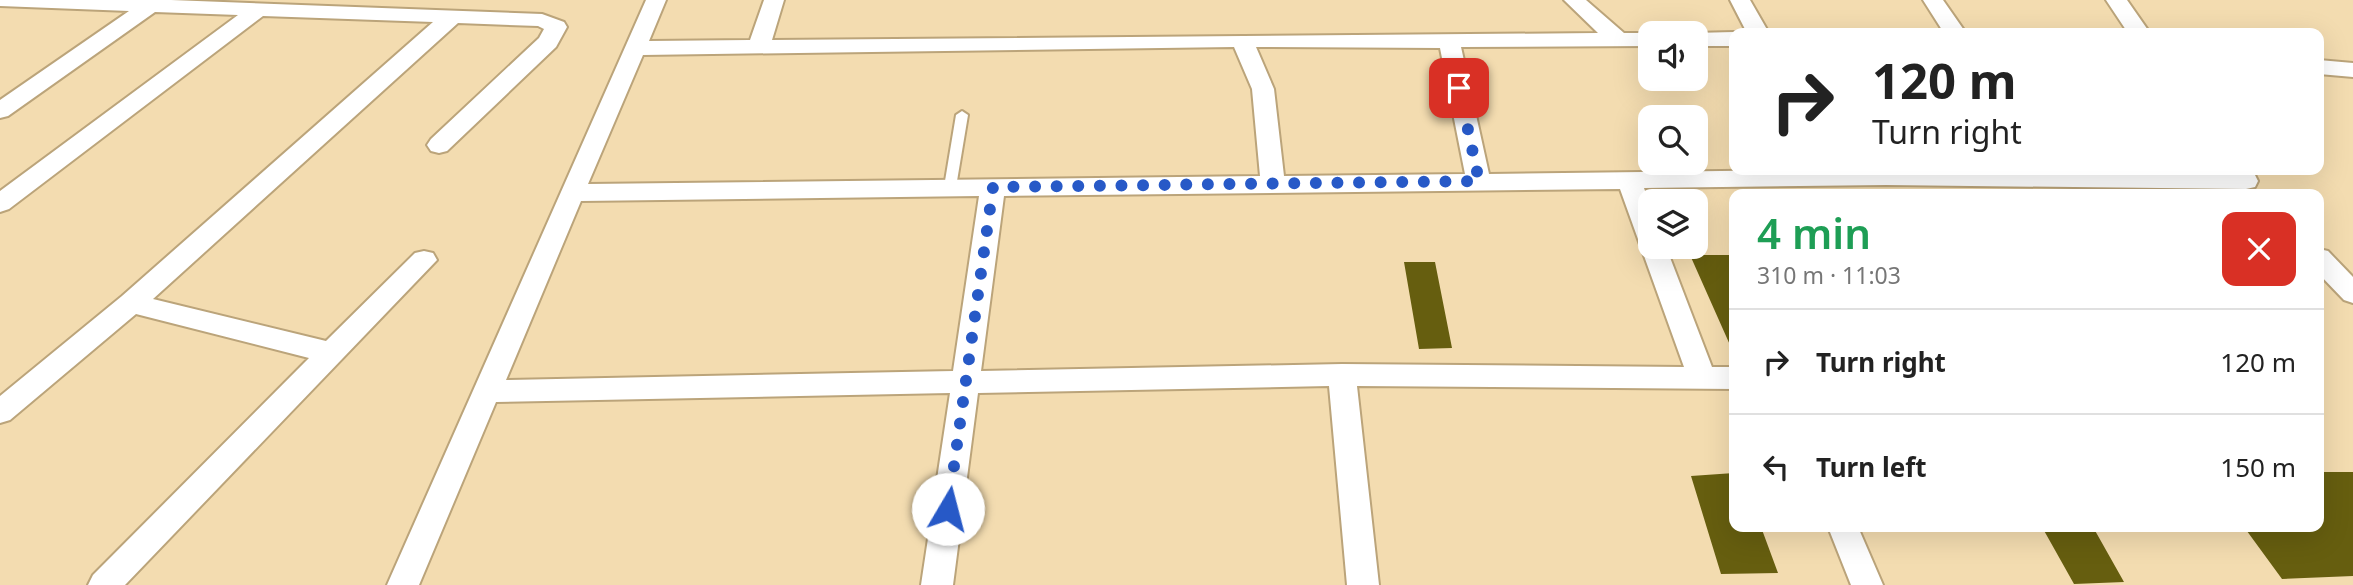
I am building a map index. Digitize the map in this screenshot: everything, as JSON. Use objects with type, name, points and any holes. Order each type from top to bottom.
[{"type":"street","points":[[0,0],[542,20],[556,27],[548,42],[439,145]]},
{"type":"street","points":[[403,585],[656,0]]},
{"type":"street","points":[[758,46],[774,0]]},
{"type":"street","points":[[1574,0],[1619,40]]},
{"type":"street","points":[[1740,0],[1755,28]]},
{"type":"street","points":[[1933,0],[1952,28]]},
{"type":"street","points":[[2116,0],[2136,28]]},
{"type":"street","points":[[0,111],[150,6]]},
{"type":"street","points":[[0,204],[258,10]]},
{"type":"street","points":[[6,399],[131,303],[452,17]]},
{"type":"street","points":[[1708,39],[1729,38]]},
{"type":"street","points":[[636,48],[1638,39]]},
{"type":"street","points":[[1242,41],[1264,89],[1273,183]]},
{"type":"street","points":[[1449,41],[1479,181]]},
{"type":"street","points":[[2324,67],[2353,70]]},
{"type":"street","points":[[571,193],[1886,177],[2247,182]]},
{"type":"street","points":[[1629,180],[1638,205]]},
{"type":"street","points":[[937,585],[993,187]]},
{"type":"street","points":[[1657,259],[1702,378]]},
{"type":"street","points":[[104,585],[424,260]]},
{"type":"street","points":[[2324,263],[2353,293]]},
{"type":"street","points":[[131,303],[331,353]]},
{"type":"street","points":[[487,391],[1342,375],[1729,378]]},
{"type":"street","points":[[1342,375],[1363,585]]},
{"type":"street","points":[[1845,532],[1867,585]]},
{"type":"lane","points":[[950,187],[962,115]]},
{"type":"building","points":[[1708,255],[1729,255],[1729,343],[1692,259],[1708,259]]},
{"type":"building","points":[[1404,262],[1435,262],[1452,348],[1419,349]]},
{"type":"building","points":[[2324,472],[2353,472],[2353,576],[2282,579],[2248,532],[2324,532]]},
{"type":"building","points":[[1729,473],[1729,532],[1763,532],[1778,573],[1721,574],[1691,476]]},
{"type":"building","points":[[2045,532],[2096,532],[2124,582],[2074,584]]},
{"type":"route","points":[[948,509],[993,187],[1479,181],[1459,88]]}]
